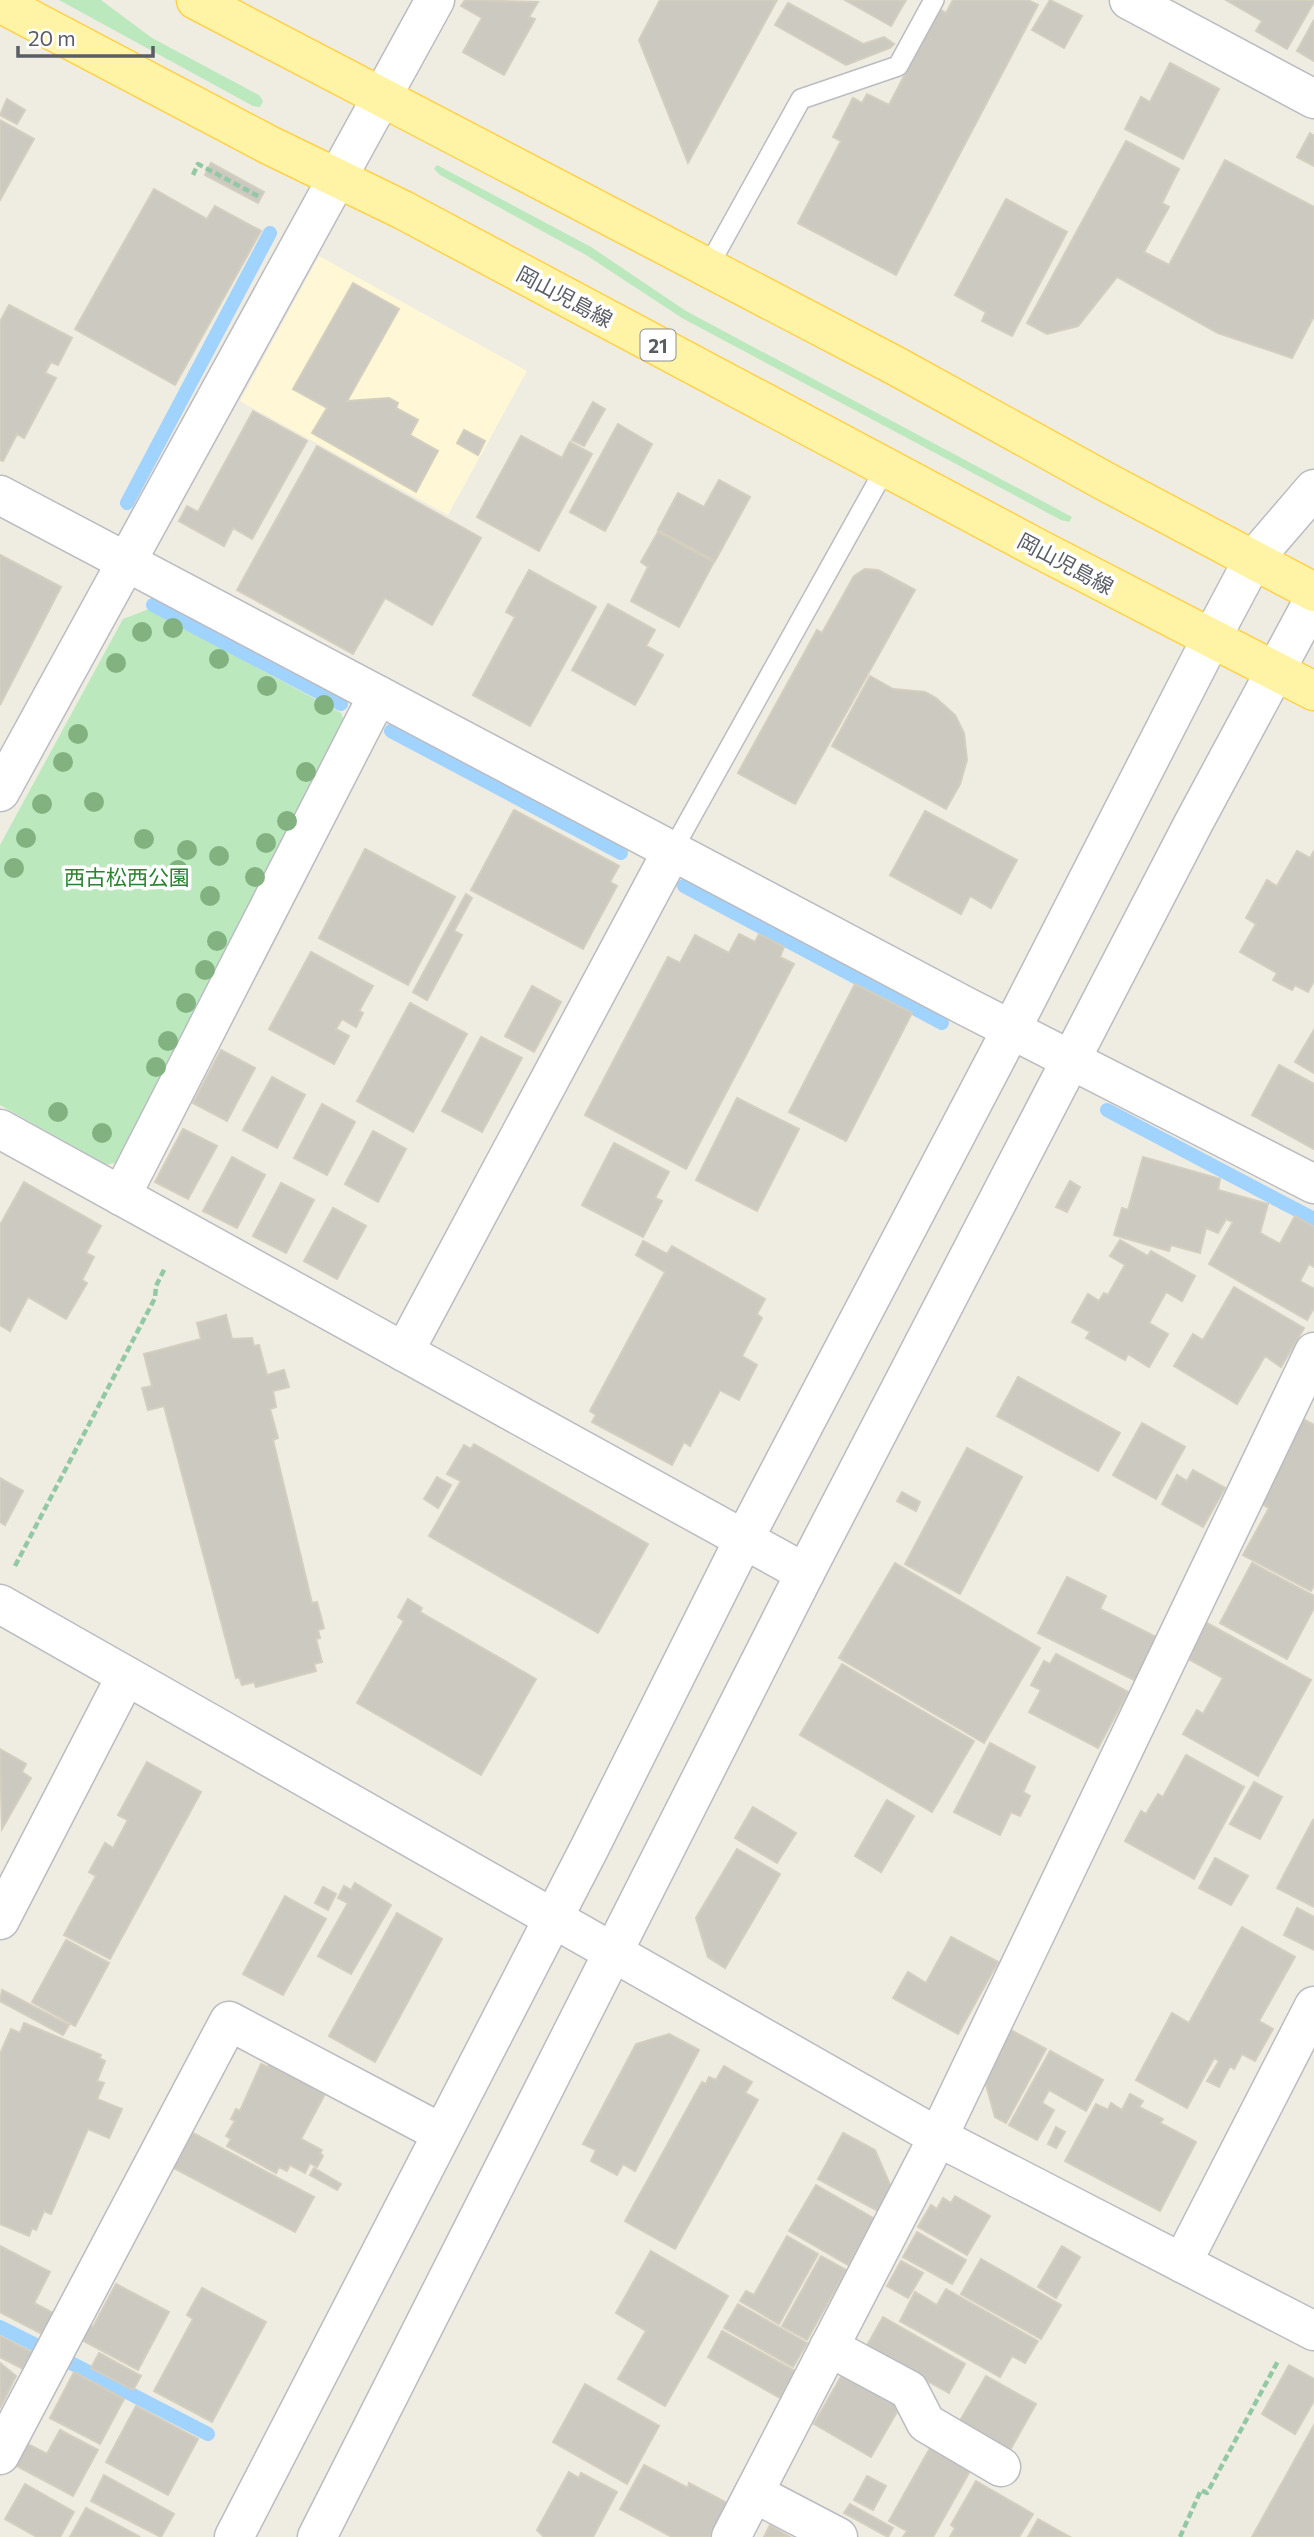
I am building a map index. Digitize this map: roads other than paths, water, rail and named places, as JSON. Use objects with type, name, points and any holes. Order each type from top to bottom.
[{"type":"main road","points":[[197,0],[708,267],[1314,592]]},
{"type":"main road","name":"岡山児島線","points":[[0,3],[1314,691]]},
{"type":"street","points":[[0,792],[435,0]]},
{"type":"street","points":[[1129,0],[1314,99]]},
{"type":"street","points":[[234,2537],[553,1918],[744,1539],[1011,1030],[1211,639],[1253,560],[1314,489]]},
{"type":"street","points":[[0,495],[1011,1030],[1314,1184]]},
{"type":"street","points":[[317,2537],[805,1573],[1073,1061],[1193,824],[1314,599]]},
{"type":"street","points":[[121,1196],[377,695]]},
{"type":"street","points":[[404,1352],[672,851]]},
{"type":"street","points":[[0,1129],[805,1573]]},
{"type":"street","points":[[731,2537],[938,2137],[1314,1352]]},
{"type":"street","points":[[6,1587],[126,1675],[612,1952],[938,2137],[1306,2327]]},
{"type":"street","points":[[0,1920],[126,1675]]},
{"type":"street","points":[[1182,2263],[1314,2006]]},
{"type":"street","points":[[0,2455],[229,2021],[441,2133]]},
{"type":"street","points":[[829,2347],[909,2390],[926,2423],[1001,2467]]},
{"type":"street","points":[[754,2493],[838,2537]]},
{"type":"lane","points":[[708,267],[801,99],[898,66],[934,0]]},
{"type":"lane","points":[[672,851],[886,467]]},
{"type":"waterway","points":[[127,503],[270,233]]},
{"type":"waterway","points":[[153,605],[341,704]]},
{"type":"waterway","points":[[391,731],[621,853]]},
{"type":"waterway","points":[[684,886],[942,1023]]},
{"type":"waterway","points":[[1107,1110],[1314,1219]]},
{"type":"waterway","points":[[0,2327],[42,2348]]},
{"type":"waterway","points":[[69,2362],[208,2434]]},
{"type":"park label","name":"西古松西公園","points":[[127,876]]}]
